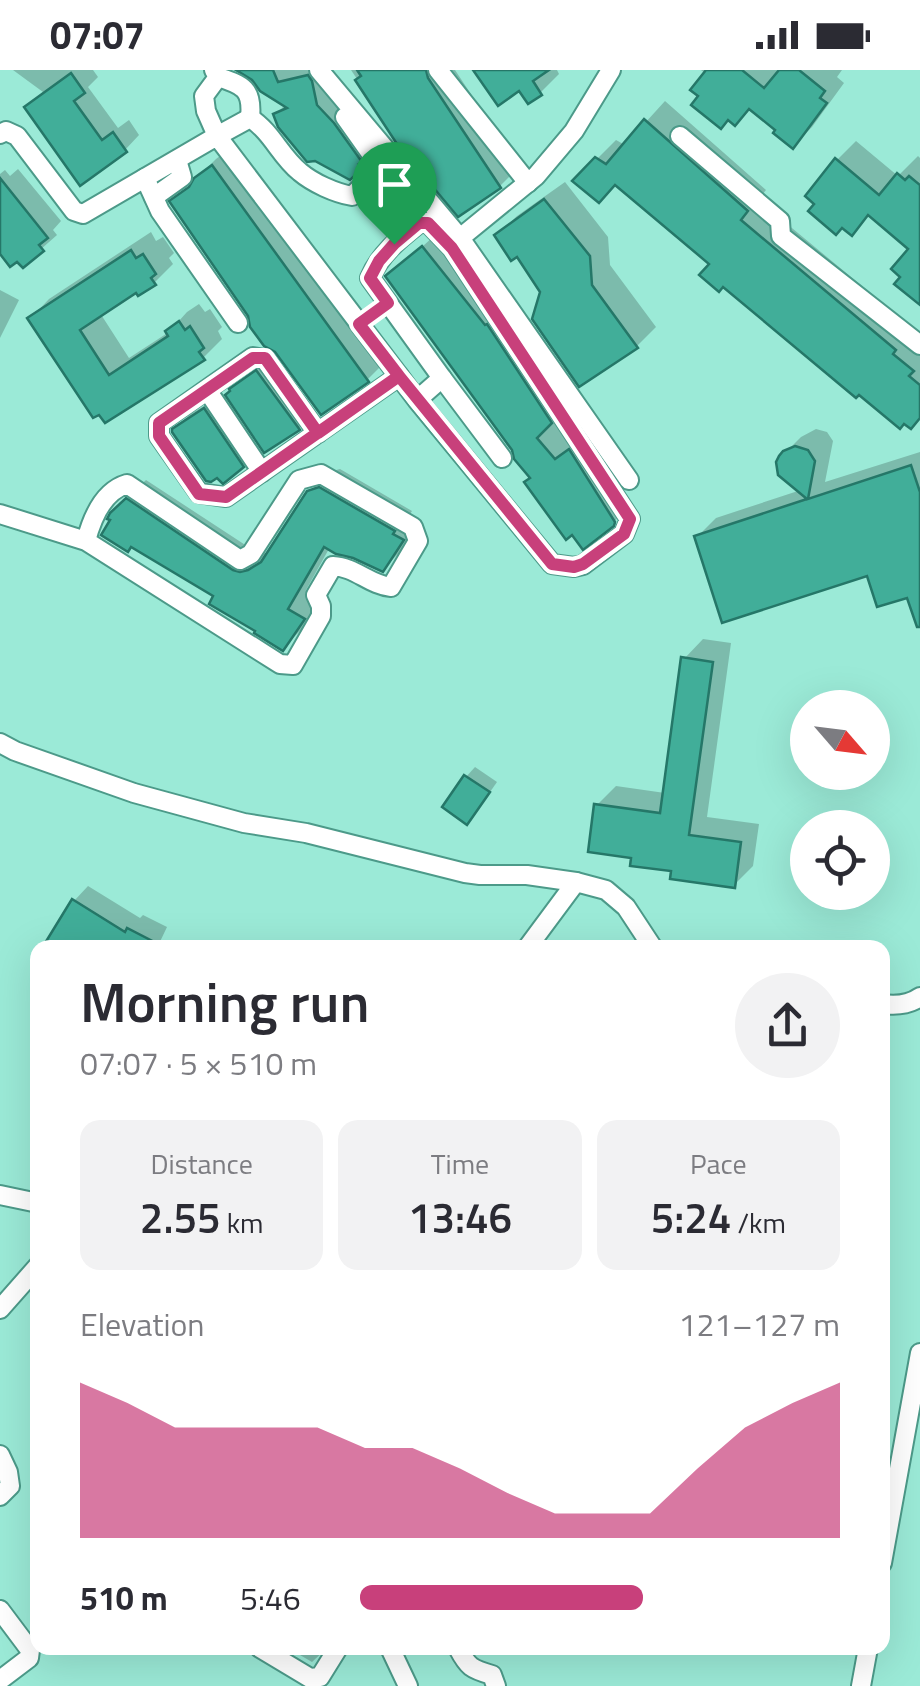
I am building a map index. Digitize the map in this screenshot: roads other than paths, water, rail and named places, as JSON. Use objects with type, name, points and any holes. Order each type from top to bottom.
[{"type":"street","points":[[250,118],[264,126],[300,172],[338,194],[352,196],[379,165],[310,70]]},
{"type":"street","points":[[319,70],[460,238],[629,480]]},
{"type":"street","points":[[438,70],[528,183]]},
{"type":"street","points":[[460,238],[528,183],[574,131],[611,70]]},
{"type":"street","points":[[250,118],[252,103],[246,91],[216,73],[204,96],[217,136],[399,376],[552,564],[583,564],[624,534],[630,519],[452,248],[428,223],[419,223],[394,244],[370,278],[502,458]]},
{"type":"street","points":[[0,134],[17,136],[74,211],[84,214],[250,118]]},
{"type":"street","points":[[680,136],[780,221],[782,236],[920,346]]},
{"type":"street","points":[[154,197],[182,177],[177,160]]},
{"type":"street","points":[[145,178],[160,211],[238,323]]},
{"type":"street","points":[[359,324],[388,303]]},
{"type":"street","points":[[318,433],[265,358],[253,358],[159,423],[159,436],[199,494],[226,497],[318,433],[399,376]]},
{"type":"street","points":[[418,400],[442,378]]},
{"type":"street","points":[[207,390],[262,472]]},
{"type":"street","points":[[0,514],[86,541],[280,664],[294,665],[321,616],[316,595],[333,566],[344,566],[380,586],[391,587],[418,541],[413,527],[321,474],[300,480],[251,554],[240,560],[127,484],[115,488],[92,518],[86,541]]},
{"type":"street","points":[[0,743],[134,792],[244,823],[480,876],[528,875],[606,890],[626,907],[648,940]]},
{"type":"street","points":[[532,940],[576,882]]},
{"type":"street","points":[[890,1005],[920,997]]},
{"type":"street","points":[[0,1195],[30,1201]]},
{"type":"street","points":[[0,1308],[30,1275]]},
{"type":"street","points":[[890,1520],[920,1353]]},
{"type":"street","points":[[0,1454],[10,1486],[0,1496]]},
{"type":"street","points":[[0,1610],[30,1650],[29,1658],[0,1680]]},
{"type":"street","points":[[272,1655],[310,1678],[320,1677],[334,1655]]},
{"type":"street","points":[[393,1655],[408,1686]]},
{"type":"street","points":[[462,1655],[474,1670],[492,1674],[496,1686]]},
{"type":"street","points":[[861,1686],[867,1655]]}]
